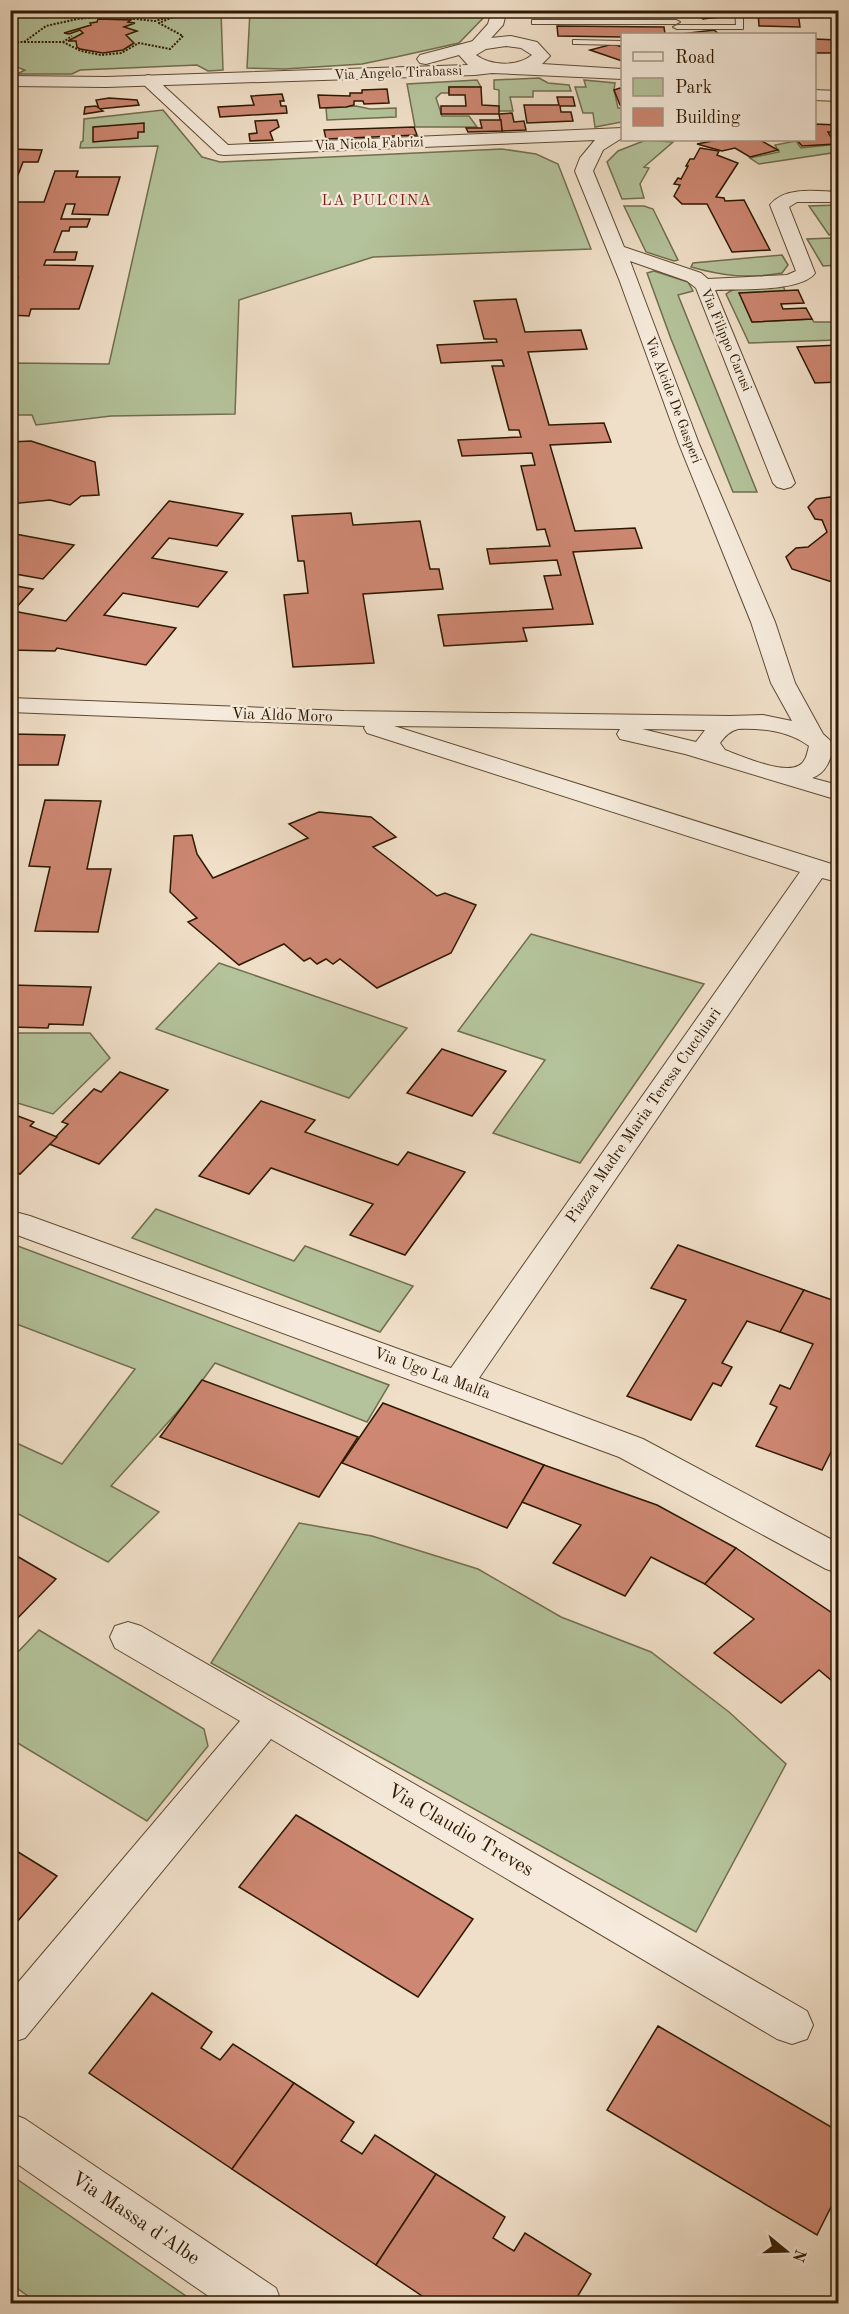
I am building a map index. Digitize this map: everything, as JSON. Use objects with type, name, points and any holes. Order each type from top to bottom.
[{"type":"street","points":[[500,10],[500,17],[493,29],[467,53],[471,60],[502,67],[621,72]]},
{"type":"street","points":[[502,67],[525,66],[539,59],[541,53],[530,46],[504,10]]},
{"type":"street","name":"Via Angelo Tirabassi","points":[[300,75],[399,65],[497,42],[566,49],[621,72]]},
{"type":"street","name":"Via Angelo Tirabassi","points":[[106,82],[464,71],[502,67]]},
{"type":"street","name":"Via Nicola Fabrizi","points":[[148,80],[224,150],[620,134]]},
{"type":"street","points":[[106,82],[46,90],[10,96],[10,83],[106,82]]},
{"type":"street","points":[[816,95],[838,96]]},
{"type":"street","points":[[487,140],[532,145],[562,156],[584,171],[586,158],[596,148],[620,134]]},
{"type":"street","name":"Via Alcide De Gasperi","points":[[584,171],[677,414],[763,622],[783,683],[824,744]]},
{"type":"street","points":[[704,285],[790,280],[806,273],[779,205],[795,197],[838,197]]},
{"type":"street","name":"Via Filippo Carusi","points":[[616,250],[694,277],[704,285],[784,483]]},
{"type":"street","points":[[757,722],[776,707],[783,683]]},
{"type":"street","name":"Via Aldo Moro","points":[[10,705],[344,718],[553,722],[757,722],[796,728],[824,744]]},
{"type":"street","points":[[344,718],[827,871]]},
{"type":"street","name":"Via Aldo Moro","points":[[553,722],[648,737],[715,755],[776,775]]},
{"type":"street","points":[[715,755],[708,743],[714,732],[728,723]]},
{"type":"street","points":[[776,775],[796,775],[812,768],[822,755],[824,744]]},
{"type":"street","points":[[776,775],[838,793]]},
{"type":"street","name":"Piazza Madre Maria Teresa Cucchiari","points":[[458,1383],[827,871]]},
{"type":"street","name":"Via Ugo La Malfa","points":[[10,1225],[20,1224],[631,1448],[838,1559]]},
{"type":"street","name":"Via Claudio Treves","points":[[128,1637],[792,2025]]},
{"type":"street","points":[[11,2023],[266,1718]]},
{"type":"street","name":"Via Massa d'Albe","points":[[10,2134],[260,2304]]},
{"type":"lane","points":[[674,10],[677,28]]},
{"type":"lane","points":[[536,22],[677,28],[740,27],[739,10]]},
{"type":"lane","points":[[566,49],[621,43]]},
{"type":"path","points":[[10,18],[14,10]]},
{"type":"path","points":[[10,42],[24,42],[63,42],[84,53],[104,54],[132,49],[139,43],[170,49],[183,36],[159,23],[180,14],[155,21],[108,16],[77,19],[46,26],[24,42]]},
{"type":"path","points":[[63,42],[72,36]]},
{"type":"green space","points":[[486,10],[487,14],[459,43],[362,64],[285,69],[247,68],[250,11]]},
{"type":"green space","points":[[22,11],[221,11],[223,70],[208,71],[197,65],[80,70],[72,74],[17,74],[25,70],[11,67],[10,35]]},
{"type":"green space","points":[[539,78],[548,83],[569,85],[571,91],[533,91],[533,97],[510,97],[513,111],[499,111],[499,90],[494,89],[494,80]]},
{"type":"green space","points":[[477,80],[481,87],[449,87],[449,93],[441,93],[436,98],[442,116],[469,116],[477,127],[415,127],[407,84]]},
{"type":"green space","points":[[584,80],[615,83],[614,90],[618,108],[621,108],[621,122],[595,127],[593,113],[583,113],[575,87],[586,87]]},
{"type":"green space","points":[[356,106],[370,109],[396,108],[396,117],[327,120],[326,108]]},
{"type":"green space","points":[[163,110],[202,157],[220,162],[502,149],[536,154],[558,164],[591,249],[373,257],[239,300],[235,414],[111,416],[36,425],[32,415],[11,415],[11,363],[109,364],[158,146],[80,148],[83,141],[84,119]]},
{"type":"green space","points":[[643,141],[673,142],[644,167],[649,168],[640,184],[644,198],[622,199],[607,162],[618,151]]},
{"type":"green space","points":[[796,141],[801,148],[838,144],[838,152],[759,164],[750,158],[779,152],[775,145]]},
{"type":"green space","points":[[838,205],[838,234],[829,235],[809,206]]},
{"type":"green space","points":[[624,206],[644,206],[653,209],[678,260],[674,261],[646,252]]},
{"type":"green space","points":[[832,238],[838,248],[838,265],[823,266],[807,239]]},
{"type":"green space","points":[[782,255],[788,265],[782,273],[770,275],[736,276],[691,267],[693,263]]},
{"type":"green space","points":[[654,271],[688,282],[693,291],[678,295],[757,492],[733,492],[647,273]]},
{"type":"green space","points":[[783,285],[785,291],[740,293],[752,322],[812,319],[814,322],[838,322],[838,340],[749,343],[726,294],[738,288]]},
{"type":"green space","points":[[531,934],[704,984],[580,1163],[493,1133],[545,1060],[458,1031]]},
{"type":"green space","points":[[219,963],[407,1028],[349,1098],[156,1029]]},
{"type":"green space","points":[[11,1033],[90,1033],[110,1058],[53,1114],[11,1101]]},
{"type":"green space","points":[[156,1209],[294,1261],[305,1246],[413,1286],[380,1332],[132,1238]]},
{"type":"green space","points":[[15,1245],[389,1385],[367,1422],[215,1363],[188,1400],[111,1486],[159,1512],[108,1562],[11,1510],[10,1440],[62,1464],[135,1369],[11,1322],[11,1250]]},
{"type":"green space","points":[[299,1523],[372,1536],[478,1569],[561,1617],[651,1652],[729,1712],[786,1764],[696,1932],[211,1663]]},
{"type":"green space","points":[[39,1630],[204,1729],[208,1746],[147,1821],[11,1739],[11,1653],[15,1655]]},
{"type":"green space","points":[[11,2175],[196,2303],[38,2303],[11,2284]]},
{"type":"building","points":[[537,10],[661,10],[662,17],[537,16]]},
{"type":"building","points":[[692,10],[730,10],[736,15],[703,19]]},
{"type":"building","points":[[758,11],[798,12],[800,27],[759,26]]},
{"type":"building","points":[[98,19],[131,20],[128,22],[135,23],[124,27],[137,31],[126,35],[134,43],[123,50],[103,53],[80,49],[76,41],[68,41],[83,33],[80,30],[69,34],[64,33],[91,25],[90,23],[97,22]]},
{"type":"building","points":[[557,26],[664,27],[665,33],[621,33],[621,37],[558,36]]},
{"type":"building","points":[[714,30],[718,33],[689,33]]},
{"type":"building","points":[[816,39],[838,40],[838,53],[816,53]]},
{"type":"building","points":[[613,44],[621,47],[621,61],[590,50]]},
{"type":"building","points":[[449,87],[481,87],[482,105],[499,106],[499,114],[441,114],[441,106],[466,106],[465,95],[449,95]]},
{"type":"building","points":[[621,88],[621,106],[620,105],[614,90]]},
{"type":"building","points":[[387,89],[389,103],[364,104],[363,101],[354,101],[354,105],[346,107],[320,108],[318,95],[350,96],[350,93],[362,93],[362,90]]},
{"type":"building","points":[[282,94],[284,101],[280,101],[281,106],[286,106],[287,113],[220,117],[218,107],[254,105],[251,96]]},
{"type":"building","points":[[557,97],[573,97],[575,106],[560,106],[561,112],[571,112],[573,121],[527,123],[524,105],[559,105]]},
{"type":"building","points":[[109,98],[137,100],[139,105],[99,109],[96,100]]},
{"type":"building","points":[[96,106],[103,111],[84,114],[85,107]]},
{"type":"building","points":[[512,113],[514,122],[524,121],[526,130],[502,131],[499,114]]},
{"type":"building","points":[[277,120],[279,127],[270,132],[273,140],[250,141],[249,134],[257,133],[255,121]]},
{"type":"building","points":[[480,120],[501,120],[502,131],[468,132],[466,128],[482,128]]},
{"type":"building","points":[[144,123],[144,132],[138,132],[138,138],[93,142],[93,127]]},
{"type":"building","points":[[816,124],[838,125],[838,132],[828,132],[835,144],[802,146],[798,141],[816,141]]},
{"type":"building","points":[[414,127],[417,135],[326,139],[324,130]]},
{"type":"building","points":[[712,141],[762,141],[778,150],[750,157],[735,148],[722,151],[697,144]]},
{"type":"building","points":[[700,148],[719,151],[717,155],[738,163],[716,197],[724,198],[725,201],[744,200],[770,250],[732,252],[707,204],[682,204],[674,196],[680,185],[674,184],[678,178],[681,179],[690,159],[694,159]]},
{"type":"building","points":[[10,149],[42,150],[38,162],[23,162],[10,196]]},
{"type":"building","points":[[55,171],[78,171],[76,177],[120,177],[108,215],[72,214],[75,204],[66,204],[61,219],[90,219],[87,227],[70,227],[69,231],[62,231],[54,252],[77,252],[75,260],[46,260],[44,265],[93,266],[79,309],[31,309],[29,316],[10,315],[10,297],[18,277],[10,276],[10,202],[44,202]]},
{"type":"building","points":[[798,290],[804,303],[781,304],[783,309],[806,308],[812,319],[752,322],[739,293]]},
{"type":"building","points":[[516,299],[525,332],[581,330],[587,349],[528,352],[549,425],[604,423],[611,442],[550,445],[575,531],[635,528],[642,548],[573,552],[593,624],[523,628],[527,641],[444,646],[438,615],[553,609],[544,576],[561,575],[557,560],[490,564],[487,549],[550,546],[545,529],[537,530],[521,466],[535,465],[532,453],[462,456],[458,440],[521,437],[519,430],[509,430],[492,366],[504,366],[502,360],[441,363],[437,345],[497,342],[496,339],[484,339],[474,301]]},
{"type":"building","points":[[838,345],[838,382],[815,383],[797,347]]},
{"type":"building","points":[[31,441],[95,462],[99,495],[81,496],[70,505],[50,500],[10,504],[10,442]]},
{"type":"building","points":[[830,497],[838,499],[838,584],[792,569],[786,557],[796,548],[808,547],[827,532],[822,520],[815,519],[808,507],[816,499]]},
{"type":"building","points":[[169,501],[243,514],[217,546],[169,538],[152,558],[227,572],[198,607],[123,593],[104,615],[176,628],[146,665],[57,648],[55,651],[10,650],[10,585],[33,589],[13,611],[66,621]]},
{"type":"building","points":[[351,513],[353,525],[420,521],[430,569],[439,569],[443,589],[363,594],[374,663],[293,667],[284,595],[308,593],[304,561],[298,561],[292,516]]},
{"type":"building","points":[[10,533],[74,545],[43,579],[10,573]]},
{"type":"building","points":[[10,734],[65,735],[58,765],[10,765]]},
{"type":"building","points":[[45,800],[101,801],[87,869],[111,869],[98,932],[35,931],[50,867],[29,866]]},
{"type":"building","points":[[319,812],[371,817],[396,837],[373,847],[437,896],[445,893],[476,905],[451,953],[377,988],[340,959],[333,964],[326,959],[317,964],[310,958],[304,961],[284,944],[239,965],[188,922],[197,918],[170,892],[174,836],[192,835],[197,854],[213,878],[308,838],[289,824]]},
{"type":"building","points":[[10,985],[91,987],[83,1025],[49,1024],[48,1028],[10,1027]]},
{"type":"building","points":[[442,1049],[506,1071],[472,1116],[407,1093]]},
{"type":"building","points":[[120,1072],[168,1090],[99,1164],[49,1144],[68,1124],[62,1122],[94,1089],[101,1092]]},
{"type":"building","points":[[261,1101],[315,1120],[305,1132],[398,1165],[408,1152],[465,1172],[405,1255],[350,1235],[373,1204],[271,1168],[249,1194],[199,1176]]},
{"type":"building","points":[[10,1113],[34,1122],[30,1126],[57,1137],[20,1174],[10,1170]]},
{"type":"building","points":[[678,1245],[804,1290],[780,1332],[747,1321],[722,1363],[732,1367],[721,1386],[713,1383],[691,1420],[627,1396],[686,1300],[651,1288]]},
{"type":"building","points":[[804,1290],[838,1302],[838,1438],[822,1470],[756,1446],[777,1407],[770,1404],[780,1385],[790,1389],[813,1344],[780,1332]]},
{"type":"building","points":[[202,1380],[358,1437],[319,1497],[160,1437]]},
{"type":"building","points":[[383,1403],[544,1465],[507,1528],[342,1463]]},
{"type":"building","points":[[544,1465],[657,1505],[736,1548],[705,1584],[651,1557],[625,1596],[553,1563],[581,1525],[522,1502]]},
{"type":"building","points":[[736,1548],[838,1617],[838,1686],[819,1670],[781,1703],[714,1653],[754,1619],[705,1584]]},
{"type":"building","points":[[10,1552],[56,1579],[10,1626]]},
{"type":"building","points":[[296,1815],[473,1919],[418,1997],[239,1887]]},
{"type":"building","points":[[10,1847],[57,1876],[10,1930]]},
{"type":"building","points":[[152,1993],[212,2032],[201,2048],[220,2060],[233,2044],[294,2083],[232,2169],[89,2073]]},
{"type":"building","points":[[658,2026],[838,2131],[838,2193],[817,2235],[607,2110]]},
{"type":"building","points":[[294,2083],[354,2122],[341,2141],[362,2154],[375,2135],[436,2174],[376,2265],[232,2169]]},
{"type":"building","points":[[436,2174],[505,2217],[493,2238],[514,2251],[525,2233],[591,2274],[573,2304],[434,2304],[376,2265]]},
{"type":"district","name":"LA PULCINA","points":[[377,201]]}]
